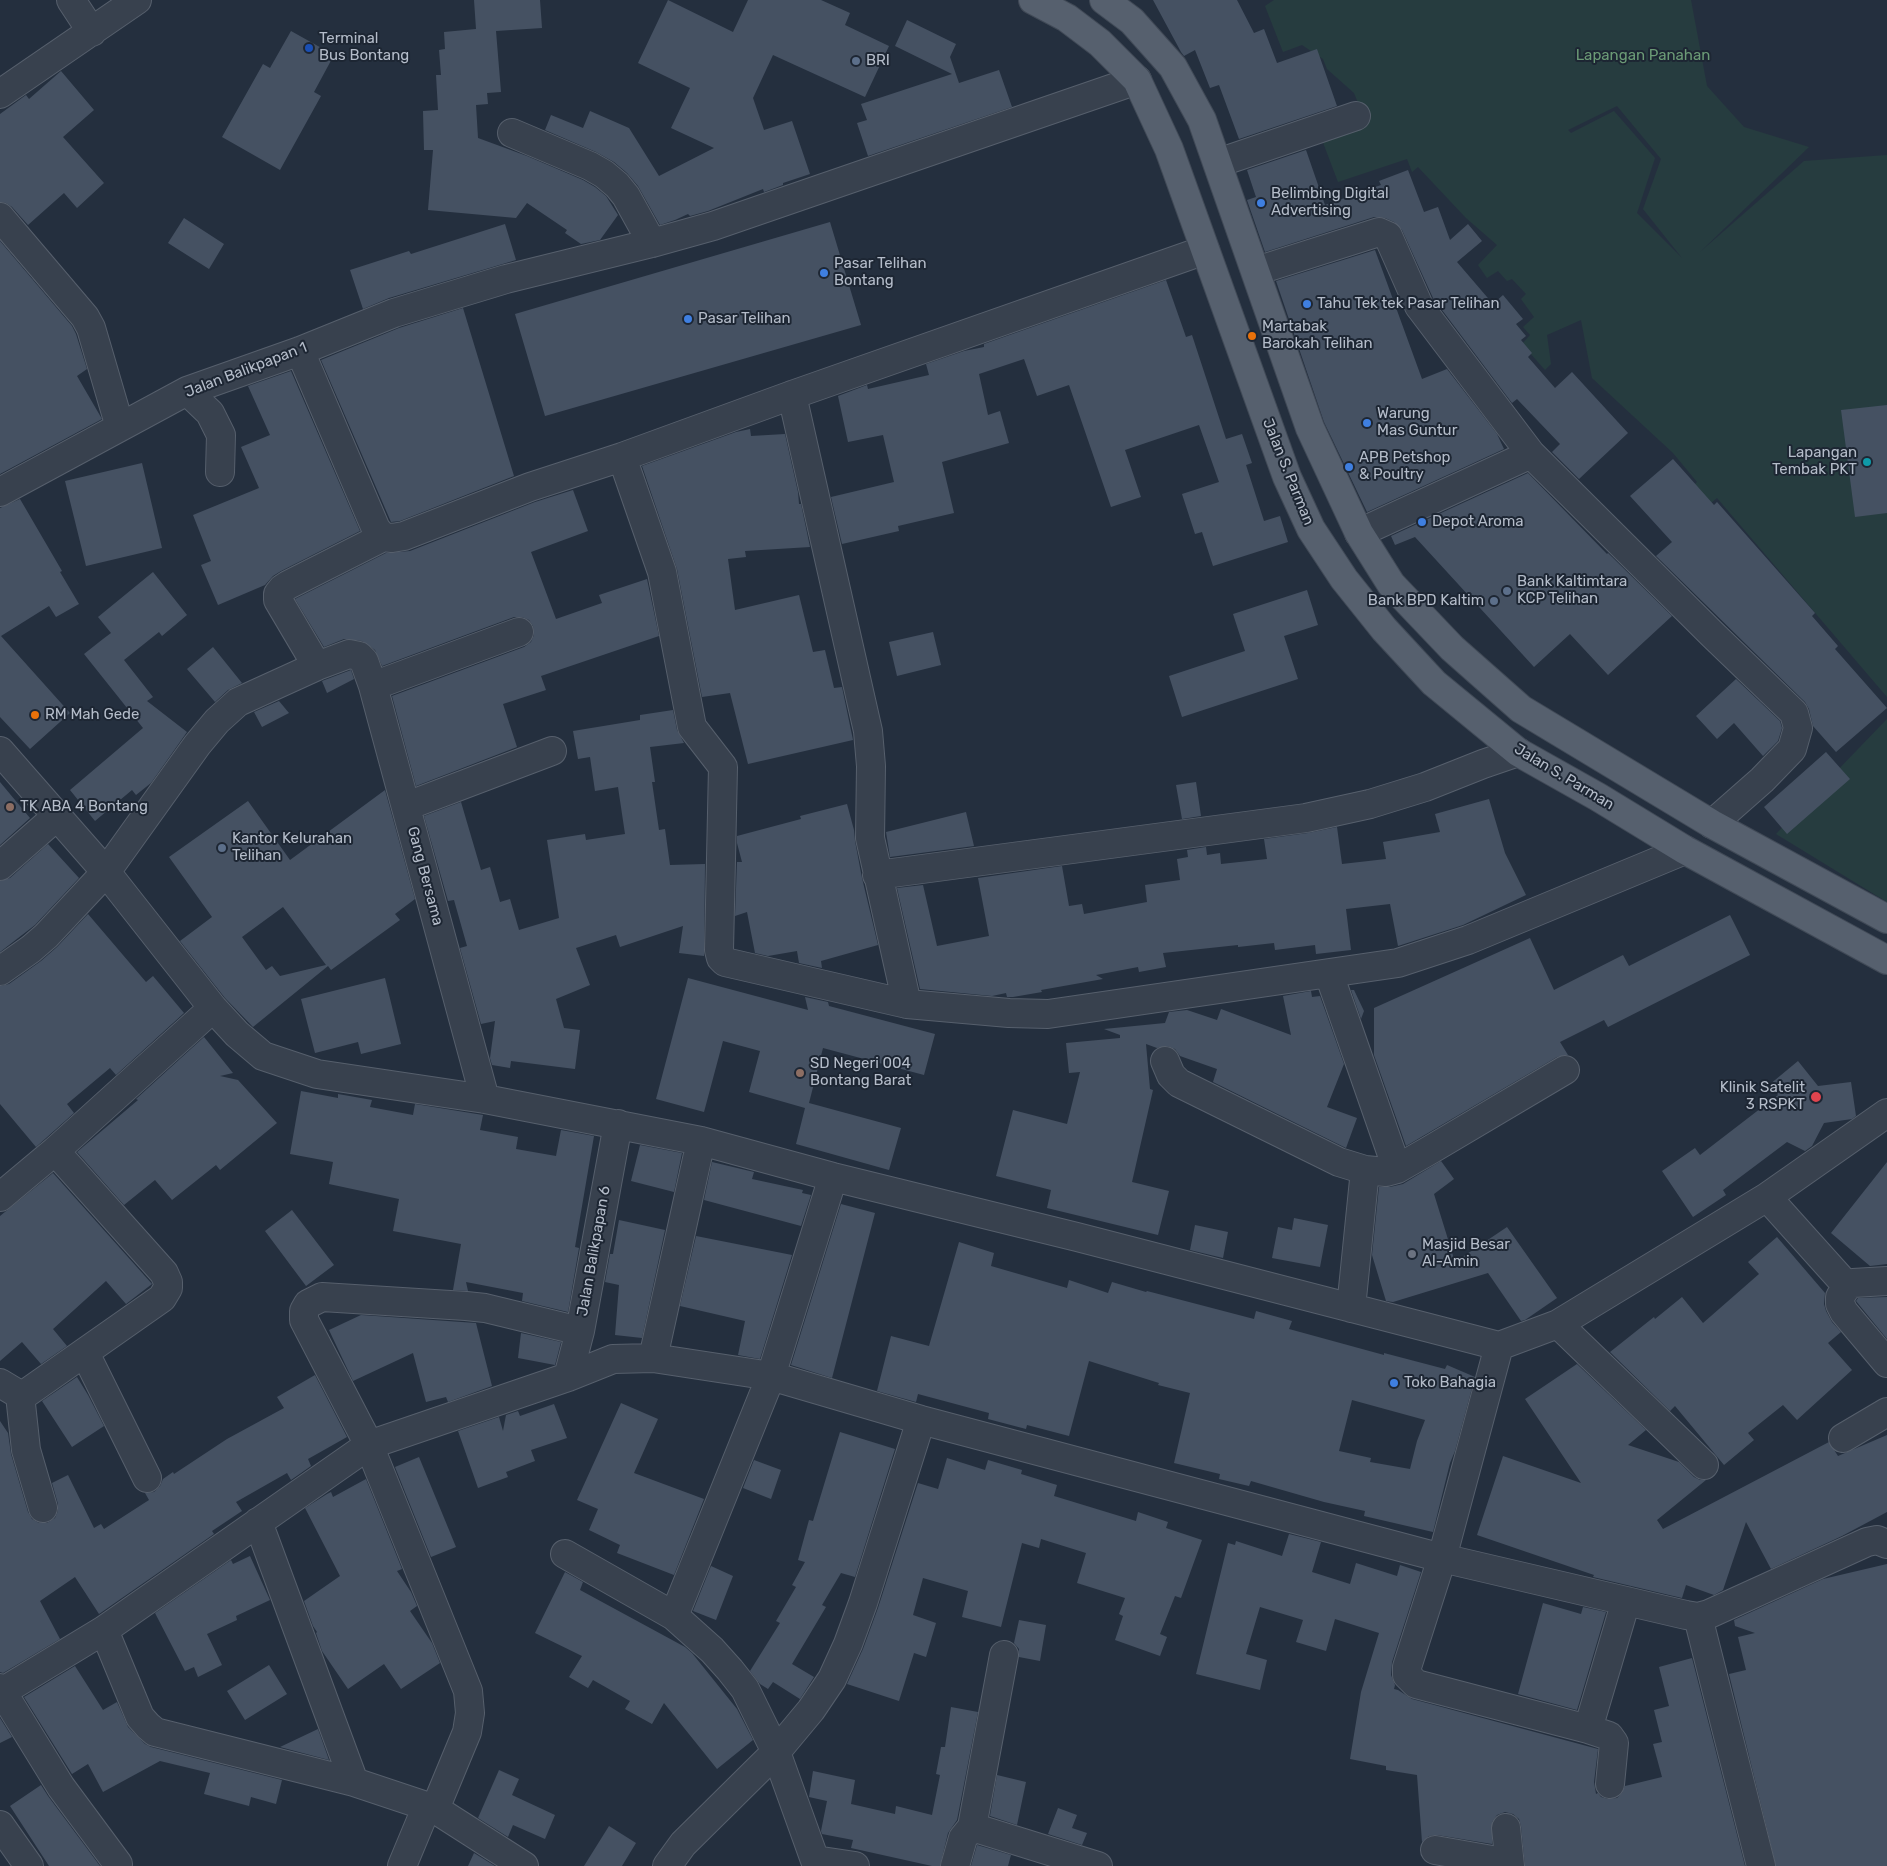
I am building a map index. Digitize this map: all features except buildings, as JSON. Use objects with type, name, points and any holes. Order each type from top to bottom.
[{"type":"main road","name":"Jalan S. Parman","points":[[1033,0],[1067,18],[1100,43],[1137,80],[1169,150],[1287,477],[1311,529],[1344,579],[1384,629],[1434,683],[1518,752],[1598,797],[1685,850],[1887,960]]},
{"type":"main road","points":[[1104,0],[1132,21],[1174,67],[1202,120],[1231,198],[1310,428],[1359,534],[1391,584],[1452,648],[1521,709],[1712,824],[1887,919]]},
{"type":"main road","points":[[1191,212],[1231,198]]},
{"type":"street","points":[[71,0],[92,32]]},
{"type":"street","points":[[0,94],[137,0]]},
{"type":"street","name":"Jalan Balikpapan 1","points":[[0,492],[187,391],[300,351],[394,313],[506,280],[713,226],[1137,80]]},
{"type":"street","points":[[1218,163],[1356,116]]},
{"type":"street","points":[[512,133],[590,166],[604,174],[626,196],[652,243]]},
{"type":"street","points":[[0,218],[85,317],[91,328],[120,427]]},
{"type":"street","points":[[1256,271],[1384,232],[1390,239],[1419,306],[1531,454],[1794,713],[1798,728],[1792,749],[1762,780],[1712,824]]},
{"type":"street","points":[[0,971],[46,936],[106,872],[197,745],[217,721],[238,702],[318,666],[278,600],[278,594],[288,585],[383,537],[404,536],[530,487],[622,457],[1204,250]]},
{"type":"street","points":[[300,351],[376,530],[383,537]]},
{"type":"street","points":[[187,391],[210,413],[220,435],[220,472]]},
{"type":"street","points":[[792,395],[868,731],[872,766],[870,838],[907,1004]]},
{"type":"street","points":[[1359,534],[1531,454]]},
{"type":"street","points":[[622,457],[662,572],[692,727],[715,756],[719,950],[721,958],[728,963],[907,1004],[1009,1013],[1048,1014],[1398,963],[1468,940],[1685,850]]},
{"type":"street","points":[[373,686],[519,632]]},
{"type":"street","name":"Gang Bersama","points":[[318,666],[349,654],[359,656],[364,661],[373,686],[407,806],[484,1099]]},
{"type":"street","points":[[0,751],[106,872],[213,1008],[237,1034],[263,1056],[317,1074],[484,1099],[701,1141],[833,1177],[1077,1237],[1499,1346],[1558,1324],[1767,1198],[1887,1113]]},
{"type":"street","points":[[407,806],[552,751]]},
{"type":"street","points":[[877,875],[1306,818],[1370,804],[1426,787],[1518,752]]},
{"type":"street","points":[[0,866],[57,816]]},
{"type":"street","points":[[1329,974],[1397,1169]]},
{"type":"street","points":[[0,1196],[55,1151],[213,1008]]},
{"type":"street","points":[[1165,1061],[1174,1080],[1179,1083],[1339,1162],[1365,1170],[1386,1172],[1397,1169],[1565,1070]]},
{"type":"street","name":"Jalan Balikpapan 6","points":[[568,1377],[580,1331],[618,1124]]},
{"type":"street","points":[[653,1358],[701,1141]]},
{"type":"street","points":[[42,1508],[10,1389],[28,1392],[162,1298],[168,1288],[168,1282],[164,1273],[55,1151]]},
{"type":"street","points":[[1351,1308],[1365,1170]]},
{"type":"street","points":[[674,1616],[771,1376],[833,1177]]},
{"type":"street","points":[[1767,1198],[1847,1286]]},
{"type":"street","points":[[1887,1281],[1853,1283],[1847,1286],[1840,1297],[1840,1304],[1844,1312],[1887,1364]]},
{"type":"street","points":[[402,1866],[442,1814],[467,1732],[470,1713],[468,1691],[369,1445],[304,1320],[304,1312],[308,1304],[314,1299],[322,1298],[486,1308],[580,1331]]},
{"type":"street","points":[[1558,1324],[1704,1465]]},
{"type":"street","points":[[1499,1346],[1442,1558],[1407,1667],[1408,1675],[1410,1680],[1416,1684],[1609,1736],[1614,1743],[1610,1784]]},
{"type":"street","points":[[85,1353],[147,1478]]},
{"type":"street","points":[[118,1864],[61,1787],[1,1691],[104,1630],[369,1445],[568,1377],[613,1359],[653,1358],[771,1376],[921,1420],[1442,1558],[1698,1617],[1867,1542],[1877,1540],[1887,1544]]},
{"type":"street","points":[[1843,1438],[1887,1412]]},
{"type":"street","points":[[668,1866],[683,1844],[776,1752],[811,1710],[832,1678],[848,1644],[921,1420]]},
{"type":"street","points":[[258,1522],[354,1782]]},
{"type":"street","points":[[565,1554],[674,1616],[712,1650],[745,1689],[776,1752],[816,1863],[854,1866]]},
{"type":"street","points":[[1588,1729],[1626,1601]]},
{"type":"street","points":[[1698,1617],[1761,1866]]},
{"type":"street","points":[[104,1630],[140,1717],[156,1732],[354,1782],[442,1814],[524,1866]]},
{"type":"street","points":[[955,1866],[963,1838],[972,1827],[1004,1655]]},
{"type":"street","points":[[0,1825],[29,1866]]},
{"type":"street","points":[[972,1827],[1098,1866]]},
{"type":"street","points":[[1435,1850],[1509,1864],[1506,1828]]},
{"type":"green space","name":"Lapangan Panahan","points":[[1274,0],[1691,0],[1707,86],[1744,127],[1809,147],[1700,252],[1804,161],[1887,155],[1887,697],[1717,498],[1692,519],[1676,503],[1697,482],[1673,453],[1592,378],[1581,320],[1547,335],[1551,364],[1545,370],[1522,344],[1530,335],[1523,327],[1534,317],[1521,299],[1526,294],[1512,279],[1507,281],[1498,271],[1487,278],[1478,265],[1497,245],[1466,218],[1418,167],[1412,172],[1407,159],[1338,182],[1319,132],[1363,115],[1354,93],[1327,69],[1323,59],[1302,45],[1283,52],[1265,6]],"holes":[[[1617,106],[1661,159],[1643,209],[1682,258],[1637,213],[1655,158],[1614,111],[1571,133],[1568,130]]]},
{"type":"green space","points":[[1887,719],[1887,902],[1776,834]]},
{"type":"place","name":"Terminal Bus Bontang","points":[[309,48]]},
{"type":"place","name":"BRI","points":[[856,61]]},
{"type":"place","name":"Belimbing Digital Advertising","points":[[1261,203]]},
{"type":"place","name":"Pasar Telihan Bontang","points":[[824,273]]},
{"type":"place","name":"Tahu Tek tek Pasar Telihan","points":[[1307,304]]},
{"type":"place","name":"Pasar Telihan","points":[[688,319]]},
{"type":"place","name":"Martabak Barokah Telihan","points":[[1252,336]]},
{"type":"place","name":"Warung Mas Guntur","points":[[1367,423]]},
{"type":"place","name":"Lapangan Tembak PKT","points":[[1867,462]]},
{"type":"place","name":"APB Petshop & Poultry","points":[[1349,467]]},
{"type":"place","name":"Depot Aroma","points":[[1422,522]]},
{"type":"place","name":"Bank Kaltimtara KCP Telihan","points":[[1507,591]]},
{"type":"place","name":"Bank BPD Kaltim","points":[[1494,601]]},
{"type":"place","name":"RM Mah Gede","points":[[35,715]]},
{"type":"place","name":"TK ABA 4 Bontang","points":[[10,807]]},
{"type":"place","name":"Kantor Kelurahan Telihan","points":[[222,848]]},
{"type":"place","name":"SD Negeri 004 Bontang Barat","points":[[800,1073]]},
{"type":"place","name":"Klinik Satelit 3 RSPKT","points":[[1816,1097]]},
{"type":"place","name":"Masjid Besar Al-Amin","points":[[1412,1254]]},
{"type":"place","name":"Toko Bahagia","points":[[1394,1383]]}]
